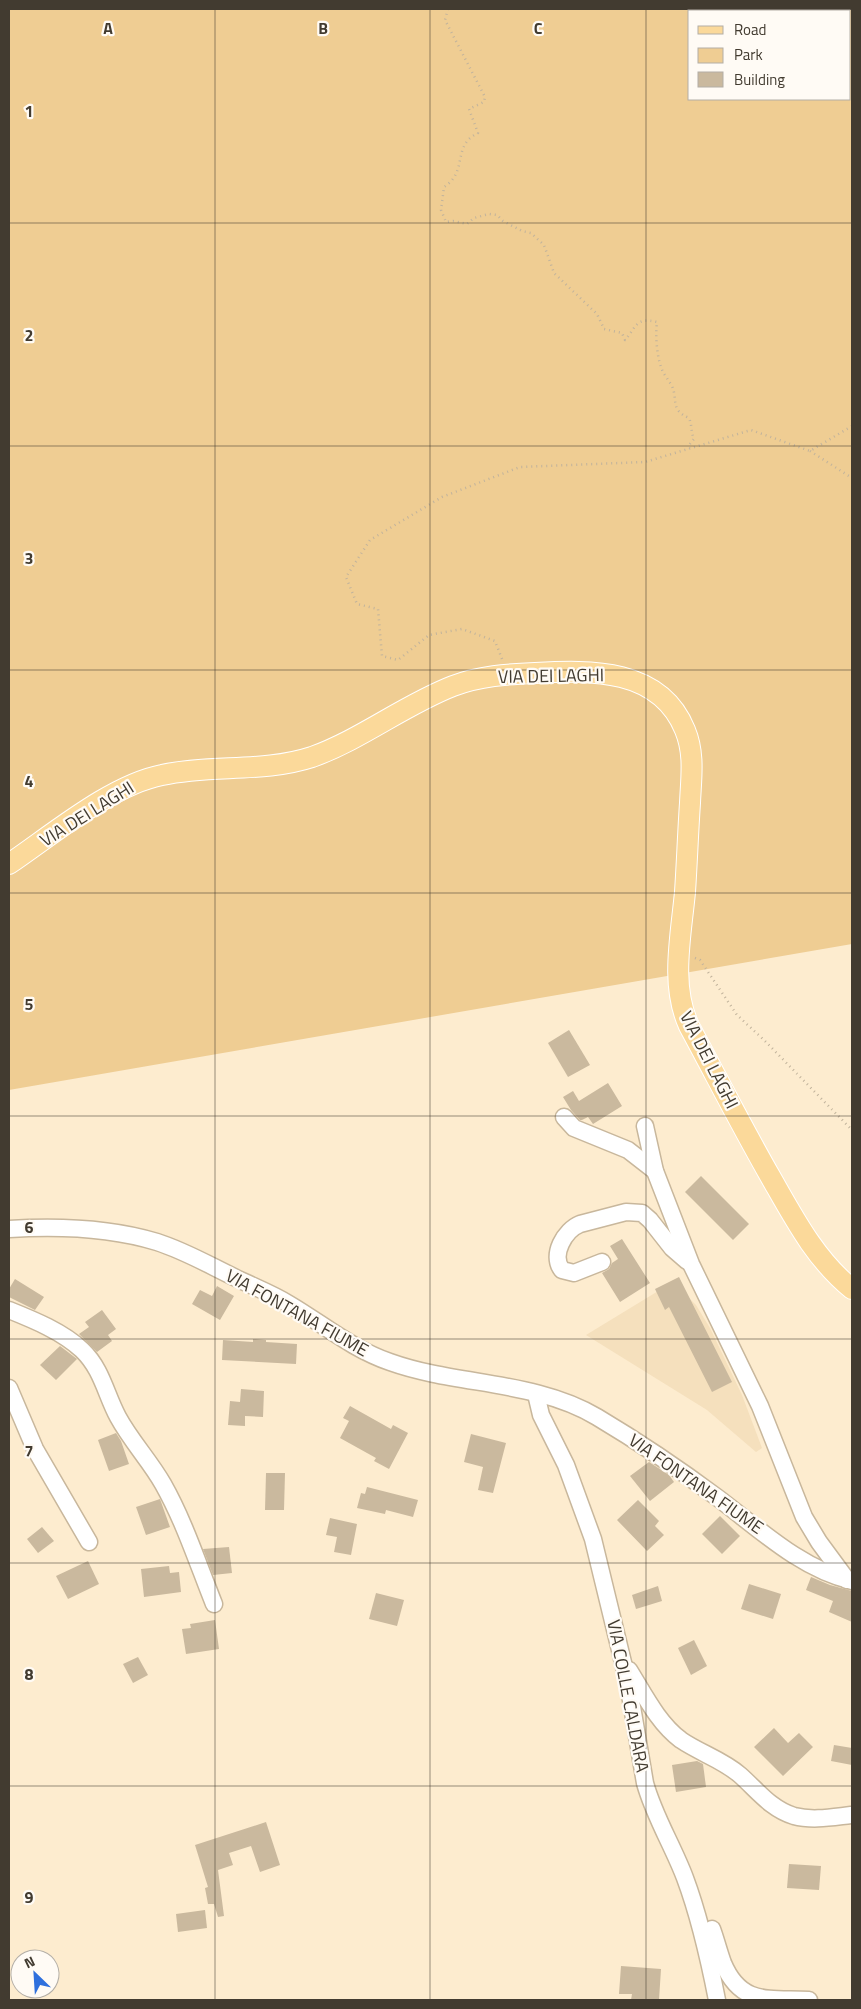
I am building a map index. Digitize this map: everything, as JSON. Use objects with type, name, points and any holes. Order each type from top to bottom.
[{"type":"main road","name":"VIA DEI LAGHI","points":[[9,864],[109,796],[136,783],[159,775],[177,772],[264,767],[296,762],[342,744],[420,701],[470,680],[502,676],[576,672],[612,675],[637,682],[653,690],[669,704],[678,716],[689,742],[692,767],[678,977],[682,1008],[689,1026],[751,1142],[802,1231],[819,1256],[852,1289]]},
{"type":"street","points":[[564,1117],[574,1128],[628,1150],[655,1171]]},
{"type":"street","points":[[645,1126],[655,1171],[691,1264],[757,1399],[804,1517],[815,1536],[850,1581]]},
{"type":"street","points":[[602,1262],[574,1272],[562,1270],[558,1263],[558,1258],[562,1242],[567,1233],[573,1227],[580,1224],[636,1211],[646,1216],[666,1241],[691,1264]]},
{"type":"street","name":"VIA FONTANA FIUME","points":[[9,1229],[38,1228],[86,1231],[131,1236],[158,1243],[193,1256],[274,1296],[339,1337],[376,1356],[431,1374],[532,1393],[570,1403],[595,1416],[674,1467],[792,1553],[821,1570],[850,1581]]},
{"type":"street","points":[[9,1310],[64,1337],[90,1358],[103,1381],[120,1420],[153,1468],[168,1494],[214,1604]]},
{"type":"street","points":[[9,1388],[31,1441],[89,1542]]},
{"type":"street","name":"VIA COLLE CALDARA","points":[[532,1393],[566,1466],[586,1516],[624,1663],[648,1794],[682,1870],[692,1898],[706,1947],[717,2000]]},
{"type":"street","points":[[624,1663],[657,1713],[673,1733],[689,1745],[733,1770],[776,1808],[808,1819],[851,1815]]},
{"type":"street","points":[[692,1898],[708,1920],[726,1970],[740,1989],[755,1996],[809,2000]]},
{"type":"path","points":[[448,9],[445,20],[485,97],[484,102],[469,109],[478,133],[464,143],[459,168],[451,183],[444,187],[441,210],[446,222],[453,221],[467,224],[474,218],[489,214],[497,215],[503,221],[522,231],[531,233],[544,244],[554,273],[596,314],[604,329],[622,333],[625,340],[638,322],[646,319],[657,322],[655,333],[662,370],[673,387],[675,405],[681,415],[689,418],[692,424],[691,433],[694,439],[689,445],[690,448]]},
{"type":"path","points":[[810,451],[852,426]]},
{"type":"path","points":[[502,676],[502,658],[495,641],[462,628],[429,635],[398,660],[382,656],[378,609],[357,604],[346,577],[370,540],[442,497],[520,467],[646,462],[751,430],[810,451],[852,478]]},
{"type":"path","points":[[680,951],[700,960],[737,1015],[852,1130]]},
{"type":"shaded area","points":[[673,1282],[696,1305],[710,1328],[742,1395],[762,1448],[756,1452],[707,1410],[586,1335]]},
{"type":"green space","points":[[9,9],[852,9],[852,944],[9,1090]]},
{"type":"building","points":[[569,1030],[590,1065],[568,1077],[548,1043]]},
{"type":"building","points":[[608,1083],[622,1106],[593,1124],[588,1117],[580,1120],[563,1097],[573,1091],[579,1101]]},
{"type":"building","points":[[701,1176],[749,1224],[733,1240],[685,1192]]},
{"type":"building","points":[[622,1239],[650,1283],[620,1302],[602,1273],[609,1269],[612,1263],[618,1259],[610,1246]]},
{"type":"building","points":[[679,1277],[732,1382],[712,1392],[669,1307],[665,1310],[655,1289]]},
{"type":"building","points":[[15,1279],[44,1297],[35,1310],[9,1297],[9,1289]]},
{"type":"building","points":[[217,1286],[234,1296],[220,1320],[192,1304],[200,1290],[212,1296]]},
{"type":"building","points":[[102,1310],[116,1329],[108,1335],[112,1341],[97,1352],[79,1334],[89,1327],[85,1322]]},
{"type":"building","points":[[253,1339],[266,1340],[266,1342],[297,1344],[296,1364],[222,1360],[223,1340],[253,1342]]},
{"type":"building","points":[[60,1346],[77,1359],[56,1380],[40,1365]]},
{"type":"building","points":[[241,1389],[264,1391],[263,1417],[245,1416],[245,1426],[228,1425],[230,1401],[240,1402]]},
{"type":"building","points":[[350,1406],[391,1429],[393,1425],[408,1433],[389,1469],[374,1461],[376,1458],[340,1438],[349,1421],[343,1418]]},
{"type":"building","points":[[116,1433],[121,1441],[129,1464],[109,1471],[98,1440]]},
{"type":"building","points":[[471,1434],[506,1443],[493,1493],[478,1490],[483,1467],[464,1462]]},
{"type":"building","points":[[649,1462],[669,1475],[674,1482],[650,1501],[630,1476]]},
{"type":"building","points":[[266,1473],[285,1473],[284,1510],[265,1510]]},
{"type":"building","points":[[367,1487],[418,1500],[413,1517],[386,1510],[385,1514],[357,1508],[361,1493],[365,1494]]},
{"type":"building","points":[[160,1499],[170,1527],[146,1535],[136,1507]]},
{"type":"building","points":[[638,1500],[659,1521],[655,1526],[664,1535],[647,1551],[617,1520]]},
{"type":"building","points":[[720,1516],[740,1536],[722,1554],[702,1534]]},
{"type":"building","points":[[330,1518],[357,1524],[351,1555],[334,1552],[337,1537],[326,1535]]},
{"type":"building","points":[[42,1527],[54,1541],[38,1553],[27,1539]]},
{"type":"building","points":[[229,1547],[232,1573],[213,1575],[203,1549]]},
{"type":"building","points":[[88,1561],[99,1584],[68,1599],[56,1576]]},
{"type":"building","points":[[169,1566],[170,1573],[179,1572],[181,1592],[144,1597],[141,1569]]},
{"type":"building","points":[[811,1577],[852,1591],[852,1622],[829,1612],[833,1601],[806,1590]]},
{"type":"building","points":[[749,1584],[781,1594],[773,1619],[741,1609]]},
{"type":"building","points":[[658,1586],[662,1601],[636,1609],[632,1595]]},
{"type":"building","points":[[376,1593],[404,1600],[397,1626],[369,1619]]},
{"type":"building","points":[[215,1620],[219,1649],[186,1654],[182,1629],[191,1628],[190,1624]]},
{"type":"building","points":[[694,1640],[707,1666],[691,1675],[678,1648]]},
{"type":"building","points":[[138,1657],[148,1675],[133,1683],[123,1664]]},
{"type":"building","points":[[774,1728],[788,1743],[799,1733],[813,1747],[783,1776],[754,1747]]},
{"type":"building","points":[[834,1745],[852,1748],[852,1765],[831,1761]]},
{"type":"building","points":[[697,1761],[703,1764],[706,1787],[676,1792],[672,1765]]},
{"type":"building","points":[[266,1822],[280,1865],[260,1872],[251,1846],[229,1853],[233,1865],[218,1870],[224,1916],[218,1917],[214,1904],[208,1904],[205,1888],[208,1887],[195,1845]]},
{"type":"building","points":[[789,1864],[821,1866],[819,1890],[787,1888]]},
{"type":"building","points":[[205,1910],[207,1928],[178,1932],[176,1914]]},
{"type":"building","points":[[621,1966],[661,1969],[659,2000],[631,2000],[632,1994],[619,1994]]}]
